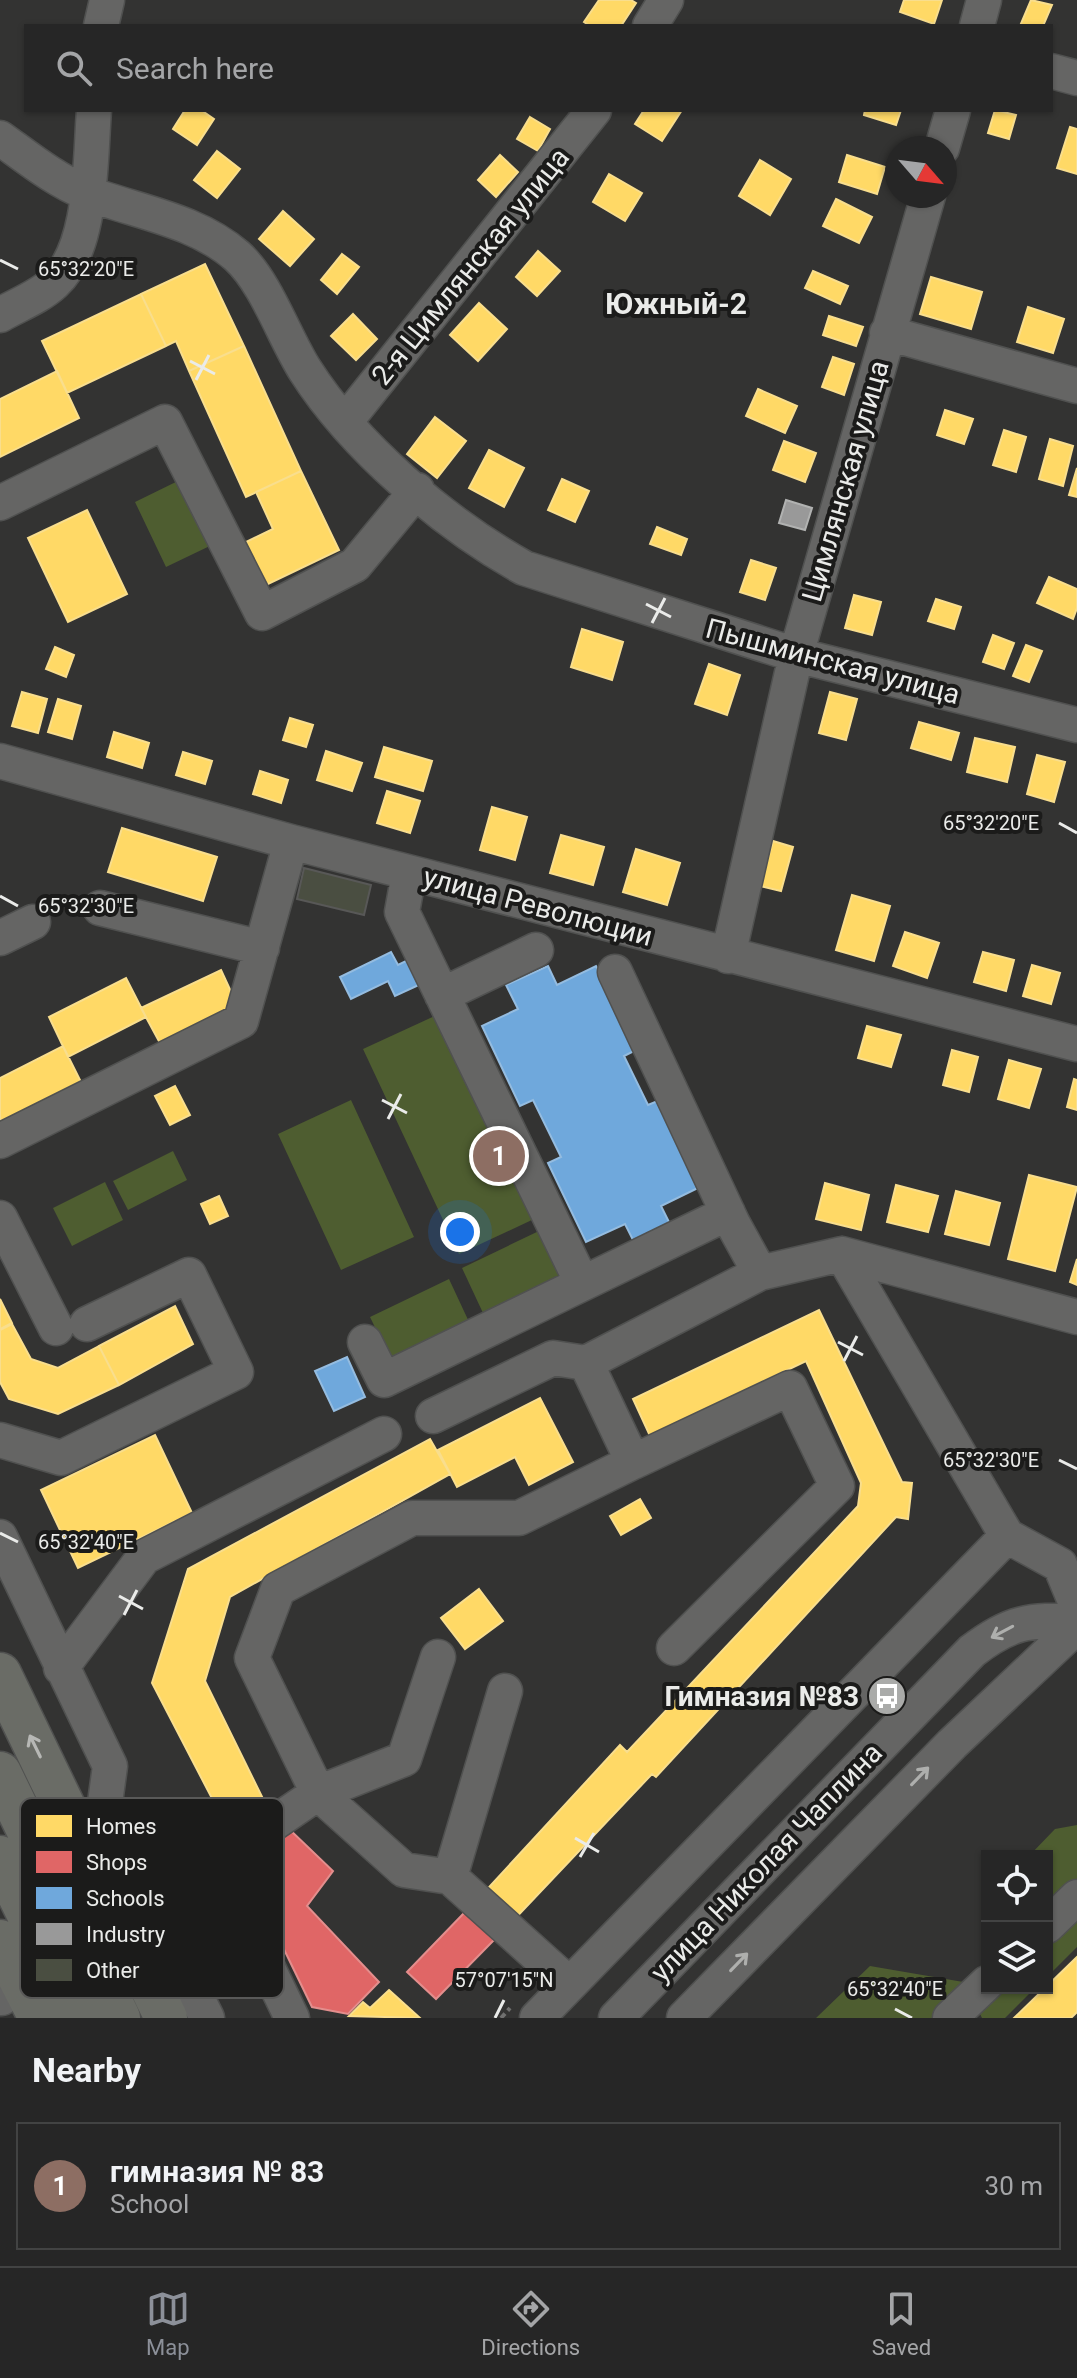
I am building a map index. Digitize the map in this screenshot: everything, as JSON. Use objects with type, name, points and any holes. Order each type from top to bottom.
[{"type":"main road","points":[[0,1674],[61,1797]]},
{"type":"main road","points":[[0,1773],[20,1814]]},
{"type":"main road","points":[[0,1857],[20,1898]]},
{"type":"main road","points":[[0,1941],[20,1980]]},
{"type":"main road","points":[[30,1998],[40,2018]]},
{"type":"main road","points":[[69,1998],[79,2018]]},
{"type":"main road","points":[[109,1998],[119,2018]]},
{"type":"street","points":[[101,24],[107,0]]},
{"type":"street","points":[[651,24],[666,0]]},
{"type":"street","points":[[978,24],[984,0]]},
{"type":"street","points":[[1053,72],[1077,78]]},
{"type":"street","points":[[0,315],[53,284],[69,266],[78,245],[88,193],[94,112]]},
{"type":"street","name":"2-я Цимлянская улица","points":[[345,422],[592,112]]},
{"type":"street","points":[[945,136],[952,112]]},
{"type":"street","name":"Пышминская улица","points":[[0,138],[57,179],[209,236],[239,258],[306,371],[345,422],[417,490],[491,549],[524,568],[796,655],[1077,725]]},
{"type":"street","name":"Цимлянская улица","points":[[728,956],[796,655],[924,208]]},
{"type":"street","points":[[887,333],[1077,386]]},
{"type":"street","points":[[0,503],[165,422],[262,613],[355,565],[417,490]]},
{"type":"street","name":"улица Революции","points":[[0,761],[291,842],[1077,1044]]},
{"type":"street","points":[[0,1141],[241,1021],[291,842]]},
{"type":"street","points":[[409,873],[402,912],[582,1283]]},
{"type":"street","points":[[100,908],[262,948]]},
{"type":"street","points":[[0,938],[33,922]]},
{"type":"street","points":[[442,995],[536,950]]},
{"type":"street","points":[[615,972],[728,1213],[760,1273]]},
{"type":"street","points":[[365,1342],[384,1380],[728,1213]]},
{"type":"street","points":[[0,1218],[72,1326],[189,1275],[236,1372],[61,1458],[0,1440]]},
{"type":"street","points":[[842,1254],[1007,1536],[1060,1565],[1077,1606]]},
{"type":"street","points":[[433,1416],[553,1358],[586,1363],[760,1273],[842,1254],[1077,1317]]},
{"type":"street","points":[[586,1363],[633,1462]]},
{"type":"street","points":[[569,1984],[450,1877],[404,1870],[318,1793],[252,1658],[278,1589],[412,1518],[519,1518],[790,1388],[837,1486],[674,1648]]},
{"type":"street","points":[[61,1668],[144,1557],[384,1434]]},
{"type":"street","points":[[523,2013],[569,1984],[1007,1536]]},
{"type":"street","points":[[0,1537],[110,1766],[106,1798]]},
{"type":"street","name":"улица Николая Чаплина","points":[[616,2018],[972,1651],[1004,1629],[1027,1620],[1077,1624]]},
{"type":"street","name":"улица Николая Чаплина","points":[[684,2018],[952,1744],[1077,1624]]},
{"type":"street","points":[[284,1816],[318,1793],[404,1759],[438,1657]]},
{"type":"street","points":[[450,1877],[505,1691]]},
{"type":"street","points":[[1051,1922],[1077,1897]]},
{"type":"street","points":[[950,2018],[981,1989]]},
{"type":"street","points":[[197,1998],[207,2018]]},
{"type":"street","points":[[282,1998],[292,2018]]},
{"type":"path","points":[[501,2018],[523,2013]]},
{"type":"green space","points":[[184,478],[216,543],[166,567],[135,502]]},
{"type":"green space","points":[[439,1014],[534,1219],[459,1254],[363,1049]]},
{"type":"green space","points":[[351,1100],[414,1237],[341,1270],[278,1134]]},
{"type":"green space","points":[[173,1151],[187,1180],[128,1210],[113,1181]]},
{"type":"green space","points":[[105,1182],[123,1220],[72,1246],[53,1208]]},
{"type":"green space","points":[[541,1230],[562,1275],[483,1313],[462,1268]]},
{"type":"green space","points":[[449,1279],[470,1324],[392,1362],[370,1317]]},
{"type":"green space","points":[[1077,1825],[1077,1947],[1053,1971],[1053,1850],[1035,1850],[1055,1829]]},
{"type":"green space","points":[[870,1966],[975,1984],[960,2018],[816,2018]]},
{"type":"green space","points":[[990,1994],[1029,1994],[1005,2018],[982,2018],[978,2010]]},
{"type":"building: Homes","points":[[599,0],[631,0],[636,3],[622,24],[584,22]]},
{"type":"building: Homes","points":[[904,0],[942,0],[934,24],[900,12]]},
{"type":"building: Homes","points":[[1031,0],[1052,5],[1044,24],[1021,24]]},
{"type":"building: Homes","points":[[184,112],[204,112],[214,119],[197,145],[173,129]]},
{"type":"building: Homes","points":[[643,112],[681,112],[662,141],[635,124]]},
{"type":"building: Homes","points":[[865,112],[900,112],[896,125],[864,115]]},
{"type":"building: Homes","points":[[994,112],[1016,115],[1009,139],[988,133]]},
{"type":"building: Homes","points":[[530,117],[550,129],[538,151],[517,139]]},
{"type":"building: Homes","points":[[1070,127],[1077,129],[1077,174],[1057,168]]},
{"type":"building: Homes","points":[[217,151],[240,169],[217,198],[194,180]]},
{"type":"building: Homes","points":[[500,155],[518,172],[496,197],[478,180]]},
{"type":"building: Homes","points":[[847,155],[885,167],[877,194],[839,182]]},
{"type":"building: Homes","points":[[760,160],[791,179],[770,215],[739,196]]},
{"type":"building: Homes","points":[[609,174],[642,193],[625,221],[593,202]]},
{"type":"building: Homes","points":[[836,199],[872,217],[859,243],[823,226]]},
{"type":"building: Homes","points":[[283,211],[314,239],[290,266],[259,239]]},
{"type":"building: Homes","points":[[538,251],[560,271],[537,296],[516,277]]},
{"type":"building: Homes","points":[[342,254],[359,267],[337,294],[321,280]]},
{"type":"building: Homes","points":[[205,264],[244,346],[189,371],[176,341],[166,346],[141,294]]},
{"type":"building: Homes","points":[[813,271],[848,286],[840,304],[805,288]]},
{"type":"building: Homes","points":[[931,277],[982,292],[971,329],[920,314]]},
{"type":"building: Homes","points":[[141,294],[166,346],[67,393],[42,341]]},
{"type":"building: Homes","points":[[479,303],[507,329],[478,361],[450,335]]},
{"type":"building: Homes","points":[[1028,307],[1064,319],[1053,353],[1017,342]]},
{"type":"building: Homes","points":[[353,314],[377,339],[356,360],[331,336]]},
{"type":"building: Homes","points":[[829,316],[863,327],[856,346],[823,335]]},
{"type":"building: Homes","points":[[244,346],[301,471],[246,497],[189,371]]},
{"type":"building: Homes","points":[[833,357],[854,364],[844,395],[822,387]]},
{"type":"building: Homes","points":[[57,371],[79,418],[0,457],[0,399]]},
{"type":"building: Homes","points":[[758,389],[797,406],[785,433],[746,416]]},
{"type":"building: Homes","points":[[945,410],[973,419],[964,444],[937,435]]},
{"type":"building: Homes","points":[[435,417],[466,441],[437,478],[407,454]]},
{"type":"building: Homes","points":[[1004,430],[1026,437],[1016,472],[993,465]]},
{"type":"building: Homes","points":[[1050,439],[1073,446],[1063,486],[1039,479]]},
{"type":"building: Homes","points":[[784,441],[816,453],[805,482],[773,470]]},
{"type":"building: Homes","points":[[489,450],[524,468],[504,507],[469,488]]},
{"type":"building: Homes","points":[[1077,468],[1077,497],[1069,495]]},
{"type":"building: Homes","points":[[301,471],[339,550],[264,586],[244,543],[273,529],[256,492]]},
{"type":"building: Homes","points":[[562,479],[589,491],[575,522],[548,510]]},
{"type":"building: Homes","points":[[87,510],[127,594],[68,622],[28,538]]},
{"type":"building: Homes","points":[[657,527],[687,539],[681,555],[650,544]]},
{"type":"building: Homes","points":[[751,560],[776,568],[765,600],[740,592]]},
{"type":"building: Homes","points":[[1049,577],[1077,589],[1077,608],[1073,619],[1037,603]]},
{"type":"building: Homes","points":[[854,595],[881,602],[872,635],[845,628]]},
{"type":"building: Homes","points":[[936,599],[961,607],[954,629],[928,621]]},
{"type":"building: Homes","points":[[582,629],[623,642],[612,680],[571,667]]},
{"type":"building: Homes","points":[[993,635],[1014,643],[1004,669],[983,662]]},
{"type":"building: Homes","points":[[1026,645],[1042,651],[1029,682],[1013,676]]},
{"type":"building: Homes","points":[[55,647],[74,655],[66,677],[46,669]]},
{"type":"building: Homes","points":[[709,664],[740,675],[727,715],[695,704]]},
{"type":"building: Homes","points":[[22,692],[47,699],[38,733],[12,726]]},
{"type":"building: Homes","points":[[830,692],[857,699],[846,740],[819,733]]},
{"type":"building: Homes","points":[[58,699],[81,706],[72,739],[48,732]]},
{"type":"building: Homes","points":[[290,718],[313,725],[306,747],[283,740]]},
{"type":"building: Homes","points":[[919,722],[959,733],[951,760],[911,748]]},
{"type":"building: Homes","points":[[114,732],[149,743],[142,768],[107,757]]},
{"type":"building: Homes","points":[[975,738],[1015,747],[1007,782],[967,772]]},
{"type":"building: Homes","points":[[384,747],[432,761],[423,791],[375,777]]},
{"type":"building: Homes","points":[[326,751],[362,763],[352,791],[317,780]]},
{"type":"building: Homes","points":[[183,752],[212,761],[205,784],[176,775]]},
{"type":"building: Homes","points":[[1037,755],[1065,762],[1054,802],[1027,794]]},
{"type":"building: Homes","points":[[260,771],[288,780],[281,803],[253,794]]},
{"type":"building: Homes","points":[[387,791],[420,801],[410,833],[377,823]]},
{"type":"building: Homes","points":[[492,807],[527,817],[515,860],[480,850]]},
{"type":"building: Homes","points":[[122,828],[217,857],[203,901],[108,872]]},
{"type":"building: Homes","points":[[561,835],[604,847],[593,885],[550,873]]},
{"type":"building: Homes","points":[[773,841],[793,847],[781,891],[760,886]]},
{"type":"building: Homes","points":[[636,849],[680,863],[667,905],[623,892]]},
{"type":"building: Homes","points":[[852,895],[890,906],[874,961],[836,950]]},
{"type":"building: Homes","points":[[905,932],[939,943],[927,978],[893,966]]},
{"type":"building: Homes","points":[[983,952],[1014,960],[1006,991],[974,982]]},
{"type":"building: Homes","points":[[1032,965],[1060,973],[1051,1004],[1023,996]]},
{"type":"building: Homes","points":[[221,970],[239,1009],[161,1045],[141,1008]]},
{"type":"building: Homes","points":[[126,978],[146,1017],[68,1057],[49,1017]]},
{"type":"building: Homes","points":[[867,1026],[901,1035],[891,1067],[858,1058]]},
{"type":"building: Homes","points":[[63,1046],[82,1084],[3,1124],[0,1118],[0,1078]]},
{"type":"building: Homes","points":[[952,1050],[978,1057],[969,1092],[943,1085]]},
{"type":"building: Homes","points":[[1009,1060],[1041,1069],[1029,1108],[998,1099]]},
{"type":"building: Homes","points":[[1074,1079],[1077,1080],[1077,1110],[1067,1107]]},
{"type":"building: Homes","points":[[175,1086],[190,1115],[170,1125],[155,1096]]},
{"type":"building: Homes","points":[[1029,1175],[1077,1187],[1055,1271],[1008,1259]]},
{"type":"building: Homes","points":[[825,1183],[869,1195],[861,1230],[816,1219]]},
{"type":"building: Homes","points":[[896,1185],[938,1196],[928,1232],[887,1222]]},
{"type":"building: Homes","points":[[956,1191],[1000,1203],[989,1245],[945,1234]]},
{"type":"building: Homes","points":[[219,1196],[228,1216],[210,1224],[201,1204]]},
{"type":"building: Homes","points":[[1077,1259],[1077,1285],[1070,1282]]},
{"type":"building: Homes","points":[[0,1299],[12,1323],[0,1329]]},
{"type":"building: Homes","points":[[175,1306],[193,1344],[119,1385],[99,1346]]},
{"type":"building: Homes","points":[[819,1310],[902,1482],[912,1483],[908,1519],[896,1517],[656,1777],[652,1774],[508,1926],[479,1898],[620,1745],[627,1752],[858,1506],[861,1483],[806,1361],[650,1436],[633,1399]]},
{"type":"building: Homes","points":[[12,1324],[31,1359],[58,1368],[99,1346],[119,1385],[58,1414],[9,1399],[0,1382],[0,1330]]},
{"type":"building: Homes","points":[[540,1398],[573,1462],[529,1485],[515,1457],[457,1487],[438,1450]]},
{"type":"building: Homes","points":[[155,1435],[192,1513],[78,1568],[41,1490]]},
{"type":"building: Homes","points":[[430,1439],[450,1474],[230,1597],[205,1681],[263,1798],[212,1798],[152,1683],[188,1569]]},
{"type":"building: Homes","points":[[640,1499],[651,1518],[621,1535],[610,1516]]},
{"type":"building: Homes","points":[[479,1589],[503,1621],[465,1649],[441,1618]]},
{"type":"building: Homes","points":[[1077,1957],[1077,2012],[1071,2018],[1014,2018],[1039,1994],[1053,1994],[1053,1980]]},
{"type":"building: Homes","points":[[389,1990],[420,2018],[349,2016],[363,2002],[370,2008]]},
{"type":"building: Shops","points":[[287,1827],[333,1871],[307,1906],[379,1982],[348,2014],[312,2007],[284,1949],[284,1830]]},
{"type":"building: Shops","points":[[465,1912],[494,1940],[436,1999],[407,1972]]},
{"type":"building: Schools","points":[[391,952],[398,965],[410,959],[421,984],[395,996],[388,981],[351,999],[340,977]]},
{"type":"building: Schools","points":[[548,966],[557,985],[596,966],[636,1050],[624,1056],[648,1105],[660,1100],[702,1186],[661,1206],[670,1224],[634,1242],[625,1224],[586,1242],[548,1163],[561,1157],[533,1100],[520,1106],[482,1026],[518,1009],[506,985]]},
{"type":"building: Schools","points":[[347,1357],[365,1397],[334,1411],[315,1371]]},
{"type":"building: Industry","points":[[786,500],[812,508],[805,530],[779,523]]},
{"type":"building: Other","points":[[304,868],[371,885],[364,915],[297,899]]},
{"type":"place","name":"гимназия № 83","points":[[499,1156]]},
{"type":"place","name":"Гимназия №83","points":[[887,1696]]},
{"type":"district","name":"Южный-2","points":[[676,304]]}]
